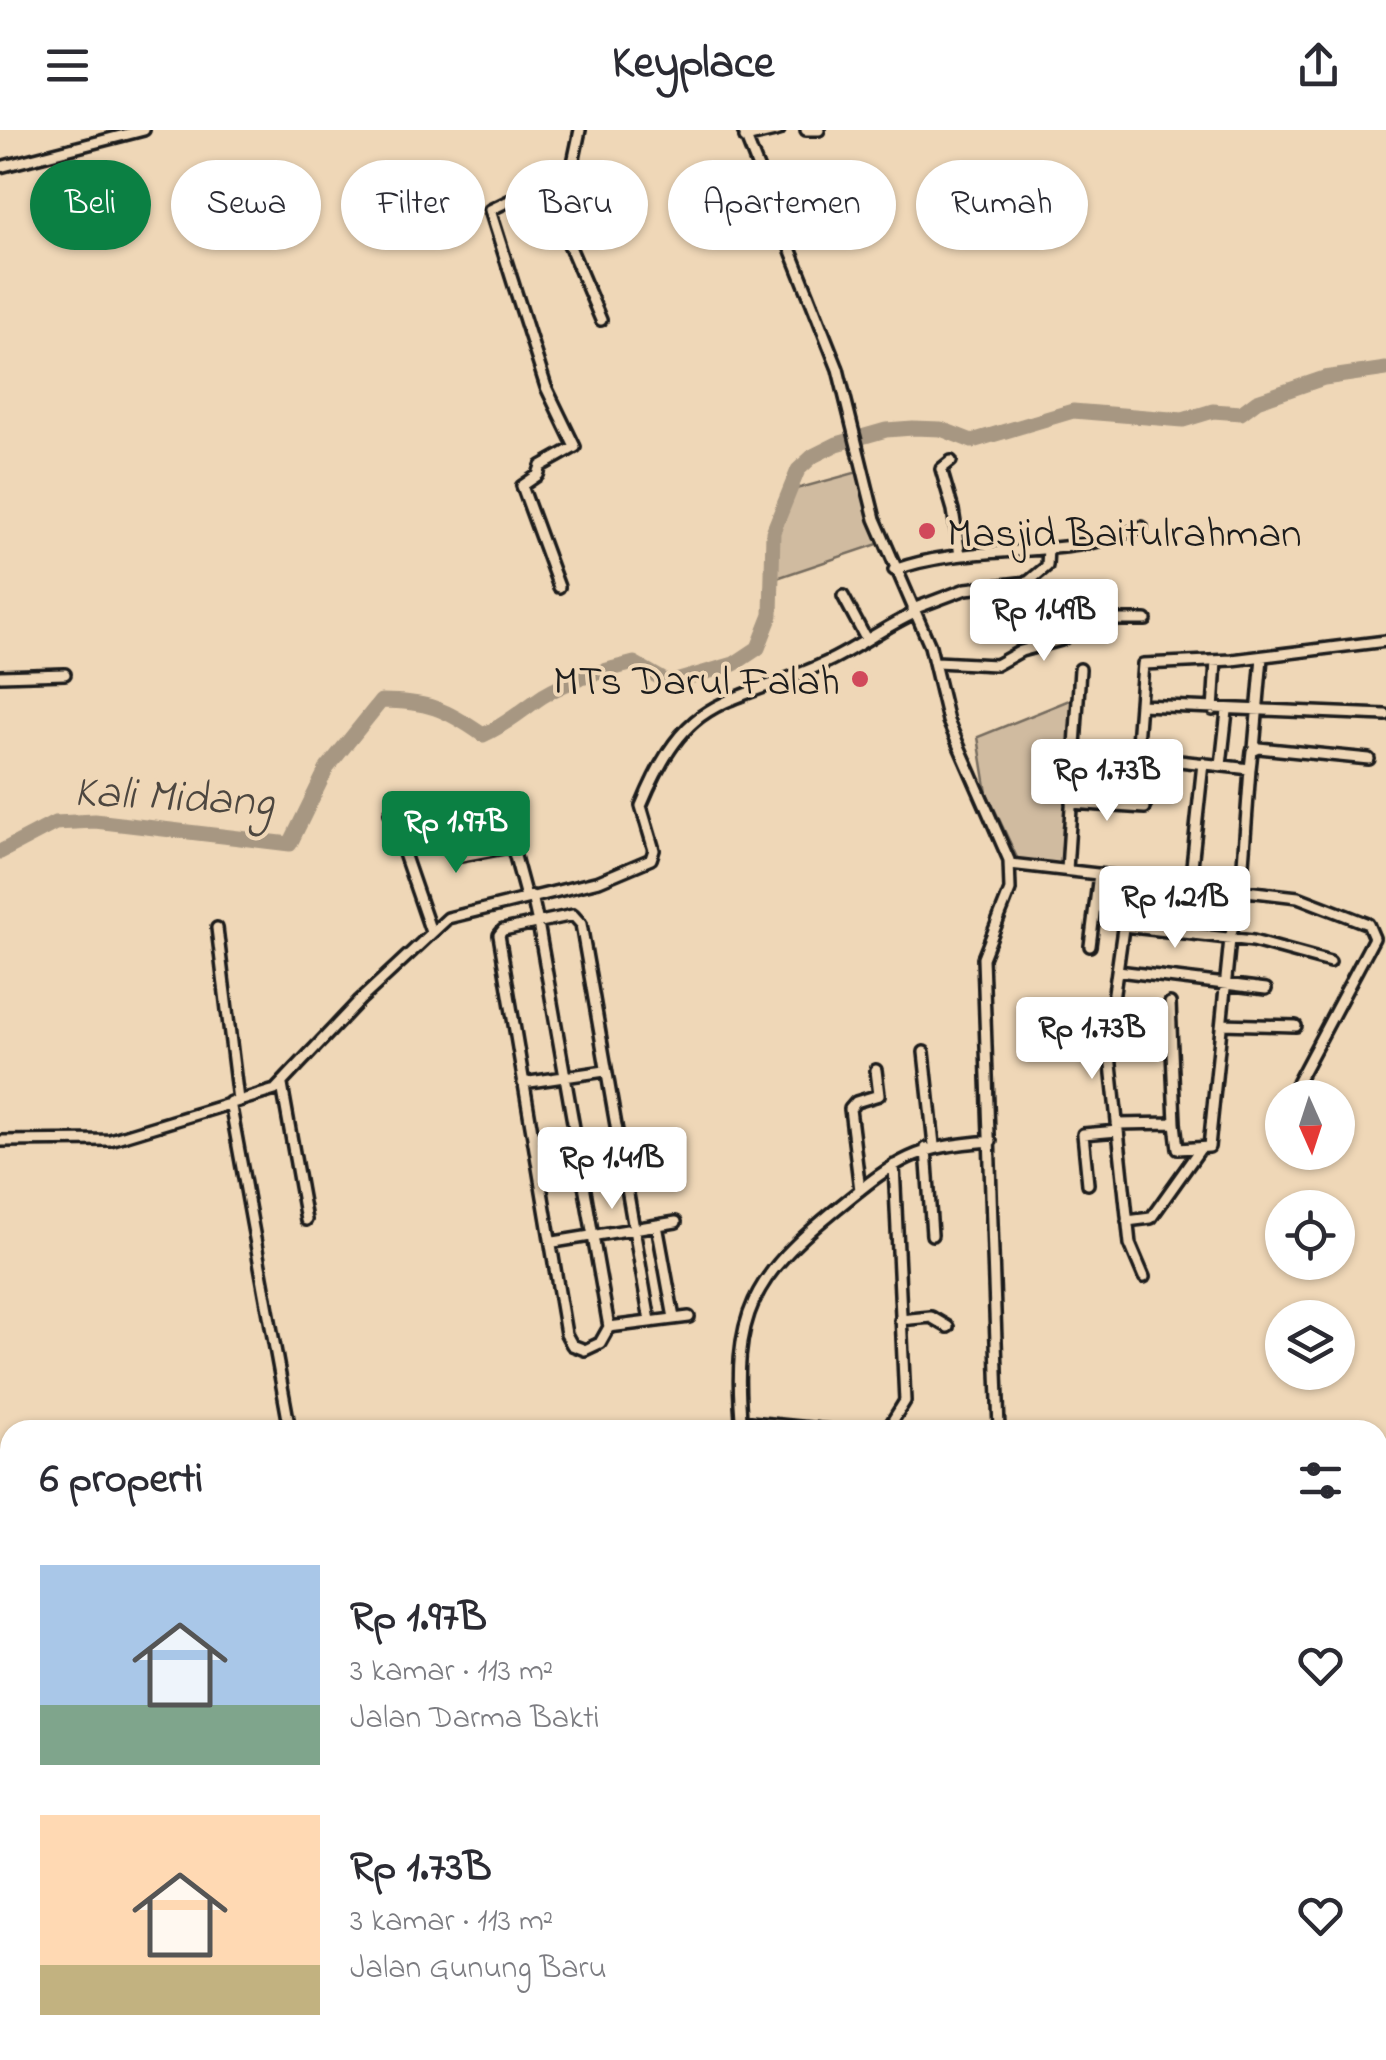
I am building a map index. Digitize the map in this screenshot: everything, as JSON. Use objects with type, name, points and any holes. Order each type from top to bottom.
[{"type":"street","points":[[0,167],[144,130]]},
{"type":"street","points":[[574,160],[580,130]]},
{"type":"street","points":[[779,130],[744,134],[838,368],[855,444],[894,570],[936,662],[948,721],[1010,864],[1008,898],[982,958],[999,1420]]},
{"type":"street","points":[[806,130],[819,130]]},
{"type":"street","points":[[505,205],[490,210],[546,387],[574,448],[541,466],[539,474],[522,486],[559,588]]},
{"type":"street","points":[[571,250],[601,320]]},
{"type":"street","points":[[951,461],[941,470],[954,510],[960,555]]},
{"type":"street","points":[[894,570],[960,555],[1048,548],[1119,536],[1142,527]]},
{"type":"street","points":[[0,1141],[53,1137],[110,1140],[282,1085],[360,1000],[431,932],[462,911],[612,877],[651,859],[654,850],[641,806],[647,788],[686,726],[738,694],[826,662],[914,611],[966,589],[1028,582],[1044,571],[1048,548]]},
{"type":"street","points":[[1028,582],[1031,648]]},
{"type":"street","points":[[843,596],[866,639]]},
{"type":"street","points":[[936,662],[990,666],[1056,642],[1092,620],[1146,620]]},
{"type":"street","points":[[1136,756],[1143,664],[1262,657],[1386,640]]},
{"type":"street","points":[[1170,1004],[1178,1149],[1200,1150],[1210,1146],[1230,938],[1241,891],[1262,657]]},
{"type":"street","points":[[1213,710],[1216,661]]},
{"type":"street","points":[[1067,870],[1080,669]]},
{"type":"street","points":[[0,676],[65,674]]},
{"type":"street","points":[[1140,705],[1386,715]]},
{"type":"street","points":[[1221,765],[1227,711]]},
{"type":"street","points":[[1073,749],[1250,768]]},
{"type":"street","points":[[1254,749],[1369,759]]},
{"type":"street","points":[[1190,884],[1204,763]]},
{"type":"street","points":[[1071,803],[1145,808]]},
{"type":"street","points":[[390,813],[431,932]]},
{"type":"street","points":[[397,835],[504,816],[538,923],[609,1327]]},
{"type":"street","points":[[441,826],[445,848],[456,857],[515,846]]},
{"type":"street","points":[[1010,864],[1307,899],[1374,930],[1374,938],[1299,1080]]},
{"type":"street","points":[[1090,946],[1099,874]]},
{"type":"street","points":[[1130,878],[1108,1036],[1133,1256],[1144,1278]]},
{"type":"street","points":[[650,1321],[580,918],[573,914],[503,930],[499,935],[522,1083],[554,1242],[566,1334],[572,1345],[591,1349],[609,1327],[689,1316]]},
{"type":"street","points":[[1124,926],[1230,938],[1330,962]]},
{"type":"street","points":[[217,928],[234,1101],[288,1420]]},
{"type":"street","points":[[1118,971],[1266,989]]},
{"type":"street","points":[[1222,1024],[1296,1026]]},
{"type":"street","points":[[924,1052],[932,1235]]},
{"type":"street","points":[[860,1190],[850,1110],[856,1102],[879,1095],[876,1070]]},
{"type":"street","points":[[522,1083],[605,1071]]},
{"type":"street","points":[[282,1085],[306,1220]]},
{"type":"street","points":[[1088,1184],[1083,1134],[1175,1123]]},
{"type":"street","points":[[741,1420],[738,1364],[758,1292],[784,1252],[894,1164],[931,1146],[991,1140]]},
{"type":"street","points":[[1128,1221],[1151,1218],[1200,1150]]},
{"type":"street","points":[[893,1420],[904,1401],[894,1164]]},
{"type":"street","points":[[554,1242],[676,1222]]},
{"type":"street","points":[[657,1225],[674,1318]]},
{"type":"street","points":[[900,1320],[931,1317],[948,1328]]},
{"type":"shaded area","points":[[858,472],[878,544],[777,578],[778,532],[796,489]]},
{"type":"shaded area","points":[[1072,699],[1062,869],[1019,862],[987,793],[978,737]]},
{"type":"waterway","name":"Kali Midang","points":[[0,852],[55,823],[95,821],[290,844],[327,768],[381,701],[435,708],[483,735],[554,690],[610,669],[634,663],[669,683],[734,664],[758,648],[771,615],[773,532],[798,470],[813,456],[837,444],[886,430],[913,428],[941,429],[972,441],[1073,411],[1183,420],[1213,411],[1241,413],[1257,401],[1324,378],[1386,369]]},
{"type":"place","name":"Masjid Baitulrahman","points":[[927,531]]},
{"type":"place","name":"MTs Darul Falah","points":[[860,679]]}]
